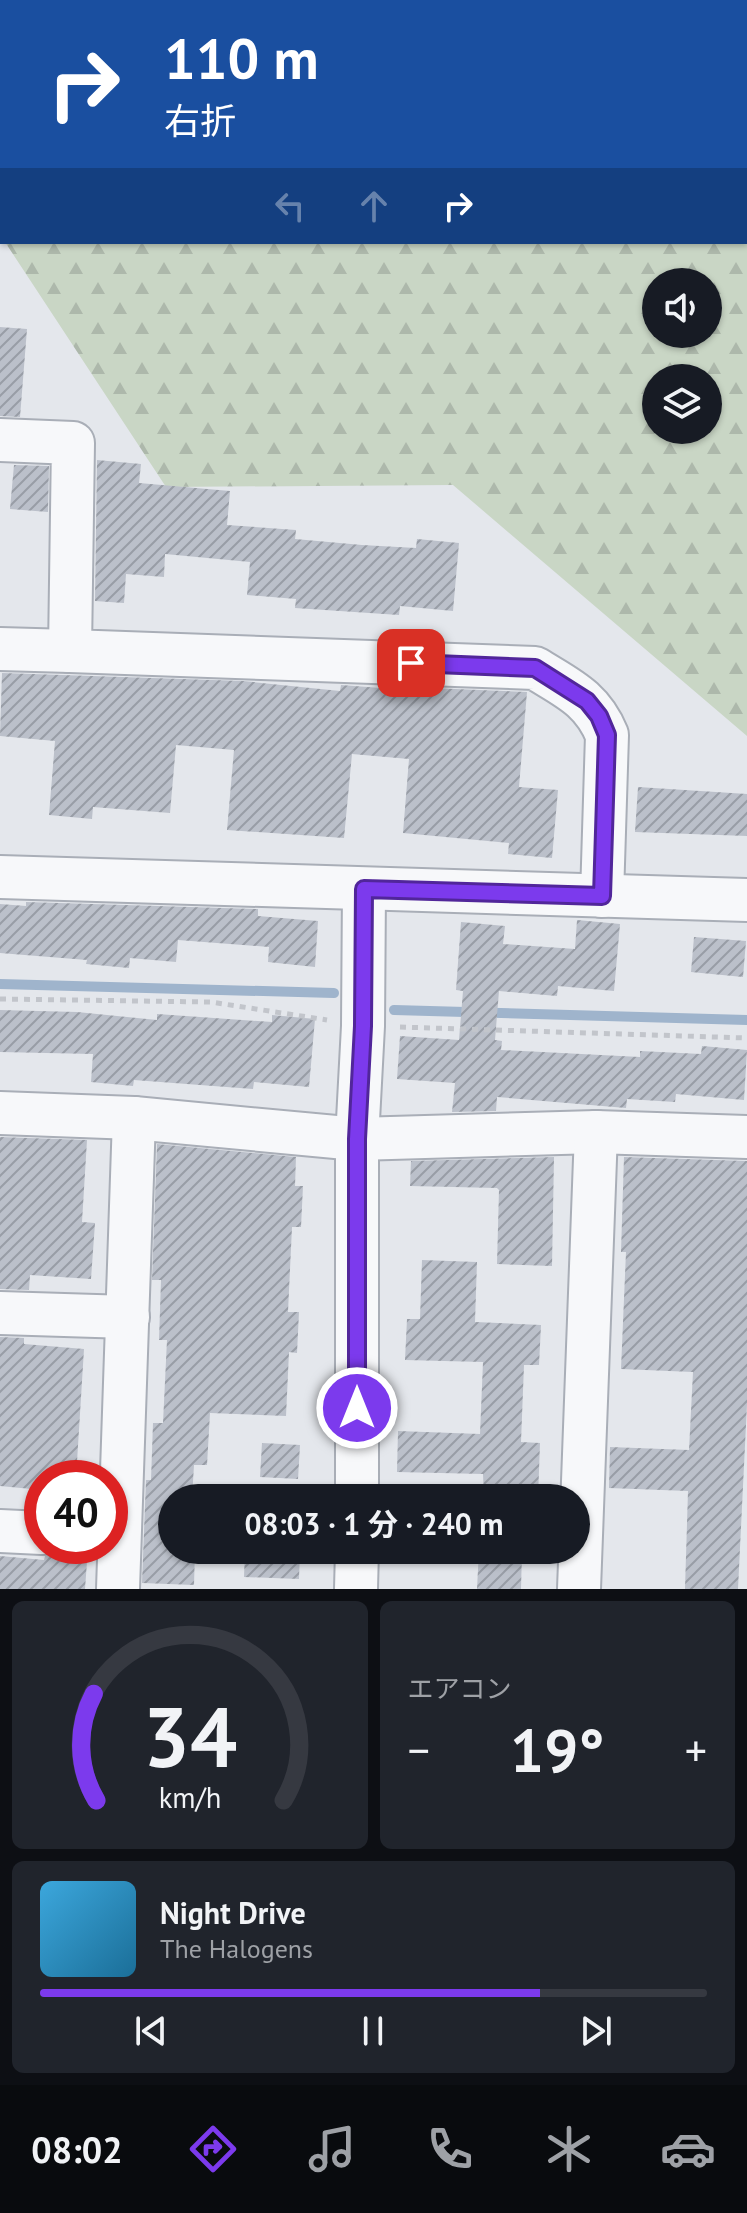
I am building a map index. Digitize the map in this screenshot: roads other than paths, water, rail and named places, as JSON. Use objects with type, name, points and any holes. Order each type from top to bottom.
[{"type":"street","points":[[0,440],[73,443],[70,651]]},
{"type":"street","points":[[0,649],[535,668],[587,701],[599,716],[607,735],[602,896]]},
{"type":"street","points":[[0,877],[747,900]]},
{"type":"street","points":[[357,1484],[357,1139],[363,1026],[364,889]]},
{"type":"street","points":[[0,1113],[134,1118],[357,1139],[596,1132],[747,1137]]},
{"type":"street","points":[[120,1460],[128,1317],[134,1118]]},
{"type":"street","points":[[579,1589],[596,1132]]},
{"type":"street","points":[[0,1313],[128,1317]]},
{"type":"street","points":[[0,1531],[24,1532]]},
{"type":"street","points":[[117,1564],[118,1589]]},
{"type":"street","points":[[356,1589],[357,1564]]},
{"type":"waterway","points":[[0,984],[334,993]]},
{"type":"waterway","points":[[394,1010],[747,1020]]}]
